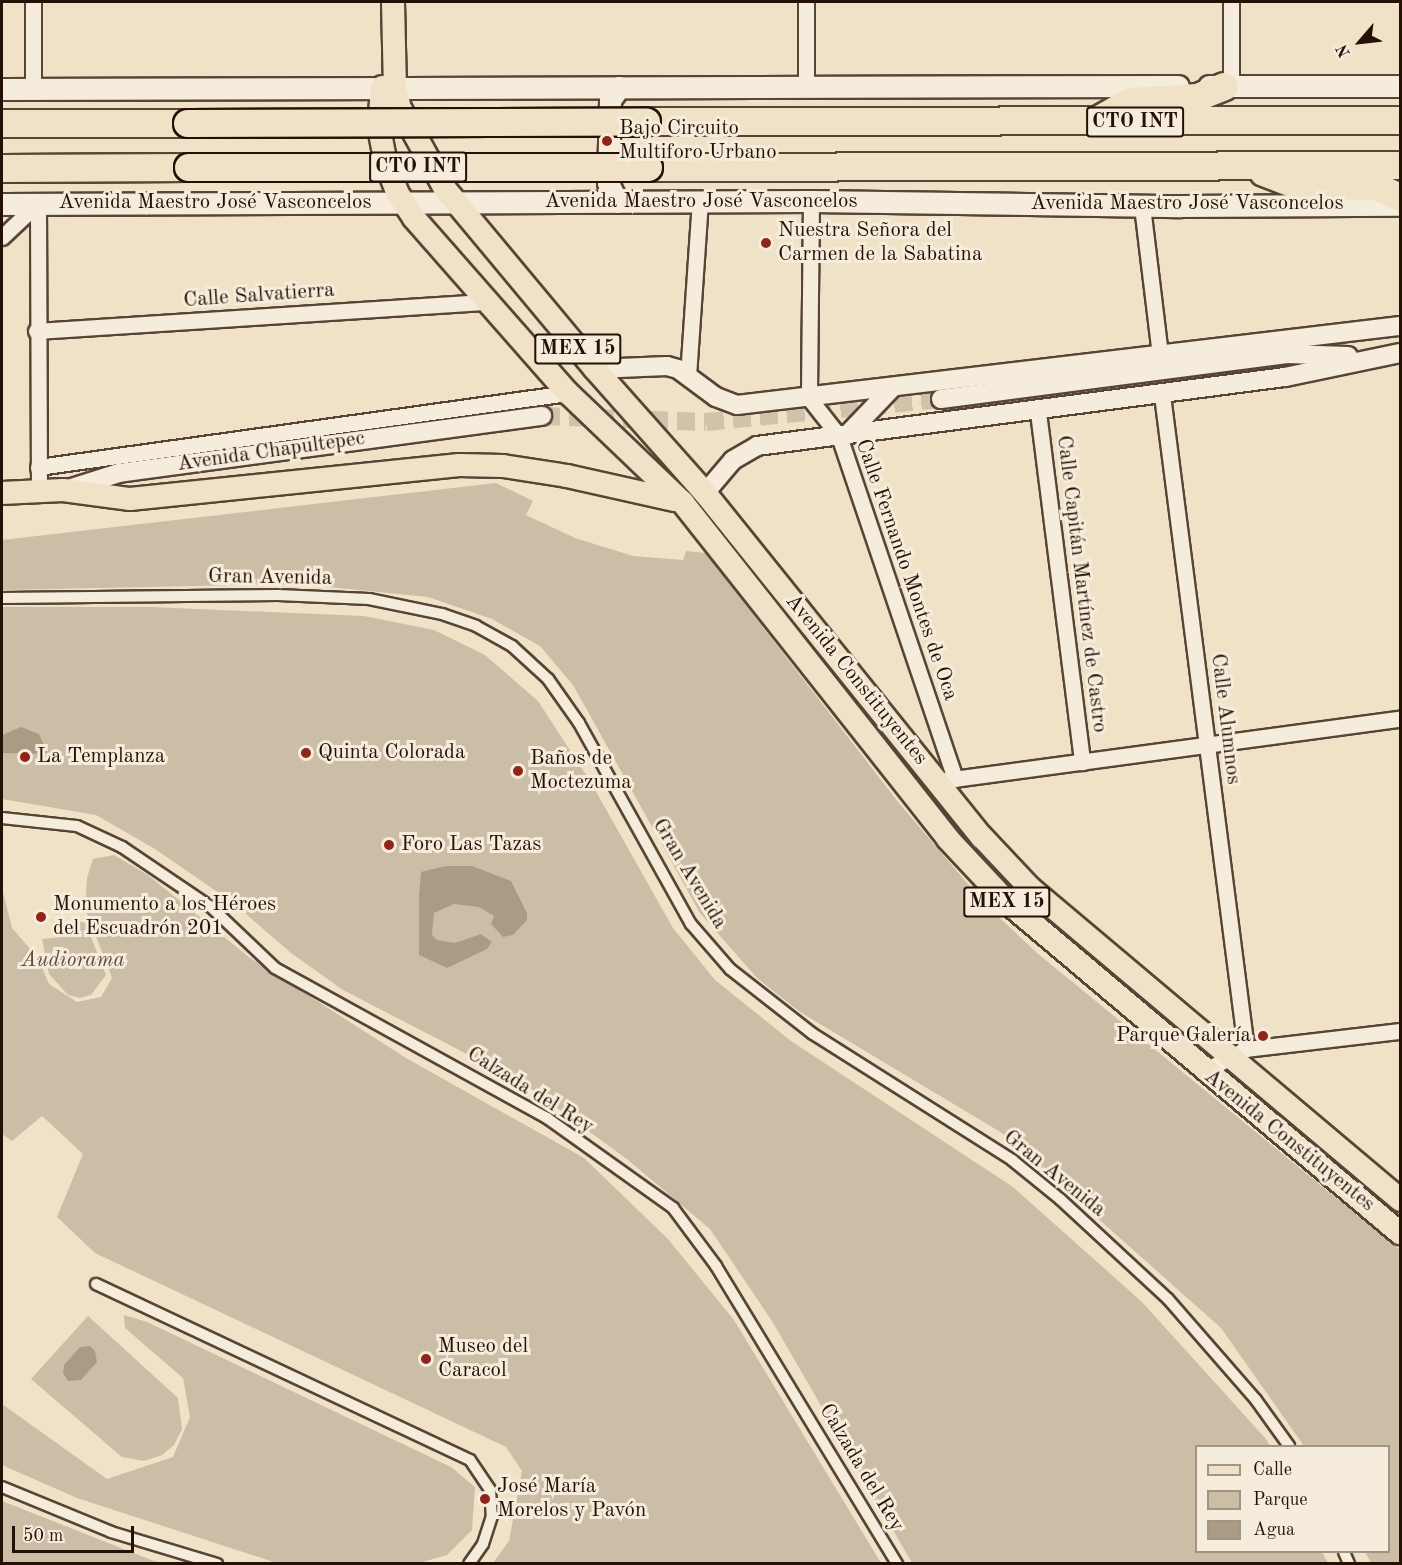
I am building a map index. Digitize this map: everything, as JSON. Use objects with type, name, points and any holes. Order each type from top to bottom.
[{"type":"highway","points":[[1094,122],[1130,101],[1197,97],[1228,86]]},
{"type":"highway","name":"CTO INT","points":[[2,123],[1401,120]]},
{"type":"highway","name":"CTO INT","points":[[2,168],[1401,165]]},
{"type":"highway","points":[[1248,166],[1297,185],[1376,186],[1401,197]]},
{"type":"main road","points":[[388,87],[393,2]]},
{"type":"main road","name":"CTO INT","points":[[2,89],[1401,86]]},
{"type":"main road","name":"Avenida Constituyentes","points":[[388,87],[415,141],[455,201],[595,369],[705,493],[946,780],[1030,888],[1237,1054],[1401,1200]]},
{"type":"main road","name":"Avenida Constituyentes","points":[[388,87],[380,128],[383,148],[403,202],[484,302],[568,393],[683,503],[948,839],[1007,902],[1204,1071],[1401,1233]]},
{"type":"main road","points":[[617,202],[608,183],[609,100],[619,87]]},
{"type":"main road","name":"Avenida Maestro José Vasconcelos","points":[[2,204],[811,201],[1142,206],[1401,205]]},
{"type":"main road","points":[[63,490],[130,499],[459,465],[503,466],[644,491],[683,503]]},
{"type":"main road","name":"Avenida Chapultepec","points":[[2,493],[63,490]]},
{"type":"street","points":[[33,2],[33,89]]},
{"type":"street","points":[[806,2],[806,86]]},
{"type":"street","points":[[1228,86],[1231,2]]},
{"type":"street","points":[[809,398],[811,201]]},
{"type":"street","points":[[688,376],[700,202]]},
{"type":"street","points":[[2,237],[38,203]]},
{"type":"street","points":[[38,203],[36,331],[39,491]]},
{"type":"street","points":[[1142,206],[1160,355]]},
{"type":"street","name":"Calle Salvatierra","points":[[36,331],[484,302]]},
{"type":"street","points":[[595,369],[667,366],[688,376],[716,397],[737,405],[1401,326]]},
{"type":"street","points":[[705,493],[733,460],[757,446],[1162,395],[1285,377],[1372,357],[1401,353]]},
{"type":"street","points":[[942,399],[1287,354],[1372,357]]},
{"type":"street","points":[[843,436],[892,388]]},
{"type":"street","name":"Avenida Chapultepec","points":[[38,467],[568,393]]},
{"type":"street","name":"Calle Alumnos","points":[[1162,395],[1207,745],[1237,1054]]},
{"type":"street","name":"Calle Fernando Montes de Oca","points":[[809,398],[843,436],[946,780]]},
{"type":"street","name":"Calle Capitán Martínez de Castro","points":[[1038,412],[1082,762]]},
{"type":"street","name":"Avenida Chapultepec","points":[[63,490],[118,473],[542,416]]},
{"type":"street","name":"Gran Avenida","points":[[2,598],[278,596],[369,599],[442,614],[476,626],[512,645],[548,679],[579,723],[691,924],[730,969],[813,1034],[1012,1160],[1060,1199],[1168,1299],[1256,1400],[1288,1445]]},
{"type":"street","points":[[946,780],[1401,719]]},
{"type":"street","name":"Calzada del Rey","points":[[2,818],[76,826],[122,847],[211,907],[275,968],[547,1118],[673,1208],[716,1266],[897,1563]]},
{"type":"street","points":[[1204,1071],[1237,1054],[1401,1031]]},
{"type":"street","points":[[96,1284],[470,1460],[490,1490],[492,1516],[483,1544],[469,1563]]},
{"type":"street","points":[[2,1487],[111,1532],[217,1563]]},
{"type":"green space","points":[[496,483],[533,501],[526,515],[575,538],[633,556],[683,560],[686,551],[706,553],[898,802],[985,904],[1037,953],[1400,1250],[1400,1563],[1371,1563],[1366,1553],[1390,1553],[1390,1445],[1303,1445],[1221,1328],[1002,1133],[800,1012],[757,978],[700,913],[573,685],[540,646],[492,619],[428,597],[299,584],[2,590],[2,540]]},
{"type":"green space","points":[[2,607],[151,607],[364,616],[434,630],[485,655],[538,701],[590,781],[673,928],[715,980],[791,1041],[1013,1187],[1142,1302],[1266,1439],[1269,1445],[1195,1445],[1195,1553],[1323,1553],[1328,1563],[912,1563],[772,1321],[710,1229],[628,1160],[523,1083],[343,990],[291,953],[232,902],[155,849],[96,815],[2,799]]},
{"type":"green space","points":[[114,855],[148,875],[250,958],[406,1058],[584,1158],[668,1239],[734,1320],[881,1563],[493,1563],[509,1541],[522,1471],[506,1447],[95,1253],[57,1217],[83,1154],[42,1116],[12,1141],[2,1134],[2,888],[12,928],[38,958],[49,984],[77,1002],[101,997],[112,978],[85,908],[87,878],[93,859]]},
{"type":"green space","name":"Audiorama","points":[[78,922],[85,922],[106,975],[91,995],[80,998],[68,995],[49,974],[42,939],[62,937]]},
{"type":"green space","points":[[124,1315],[147,1322],[451,1467],[475,1487],[472,1530],[447,1555],[419,1563],[277,1563],[77,1498],[2,1465],[2,1404],[107,1479],[173,1457],[190,1417],[183,1378],[125,1328]]},
{"type":"green space","points":[[88,1316],[178,1398],[182,1429],[174,1445],[162,1455],[144,1461],[122,1457],[31,1379]]},
{"type":"green space","points":[[2,1501],[154,1561],[161,1563],[2,1563]]},
{"type":"water","points":[[21,727],[39,734],[48,754],[2,753],[2,735]]},
{"type":"water","points":[[446,866],[472,866],[511,881],[527,913],[527,920],[513,935],[503,937],[491,924],[494,916],[479,907],[454,904],[434,913],[432,935],[437,940],[455,943],[481,934],[492,942],[487,949],[447,968],[419,955],[421,872]]},
{"type":"water","points":[[90,1346],[95,1351],[97,1362],[81,1380],[68,1381],[63,1373],[64,1365],[80,1347]]},
{"type":"tunnel","points":[[542,416],[706,422],[941,399]]},
{"type":"place","name":"Bajo Circuito Multiforo Urbano","points":[[607,141]]},
{"type":"place","name":"Nuestra Señora del Carmen de la Sabatina","points":[[766,243]]},
{"type":"place","name":"Quinta Colorada","points":[[306,753]]},
{"type":"place","name":"La Templanza","points":[[25,757]]},
{"type":"place","name":"Baños de Moctezuma","points":[[518,771]]},
{"type":"place","name":"Foro Las Tazas","points":[[389,845]]},
{"type":"place","name":"Monumento a los Héroes del Escuadrón 201","points":[[41,917]]},
{"type":"place","name":"Parque Galería","points":[[1263,1036]]},
{"type":"place","name":"Museo del Caracol","points":[[426,1359]]},
{"type":"place","name":"José María Morelos y Pavón","points":[[485,1499]]}]
